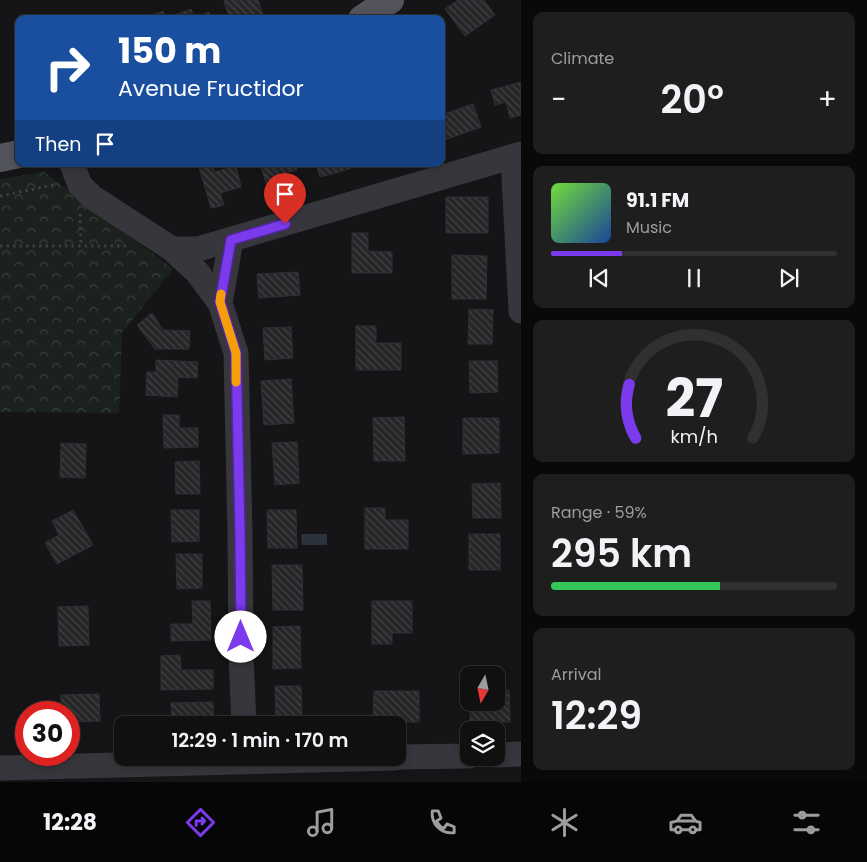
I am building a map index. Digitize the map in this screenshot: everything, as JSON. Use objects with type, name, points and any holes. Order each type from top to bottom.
[{"type":"main road","points":[[368,15],[390,0]]},
{"type":"main road","points":[[0,158],[15,155]]},
{"type":"street","points":[[165,245],[198,249],[517,155],[521,311]]},
{"type":"street","points":[[75,171],[80,185],[92,196],[165,245],[197,272],[220,302],[236,353],[244,716]]},
{"type":"street","points":[[220,302],[231,240]]},
{"type":"street","points":[[505,755],[521,754]]},
{"type":"street","points":[[406,758],[460,756]]},
{"type":"street","points":[[0,768],[114,764]]},
{"type":"path","points":[[0,196],[44,188],[75,171]]},
{"type":"path","points":[[0,246],[165,245]]},
{"type":"green space","points":[[44,172],[173,269],[122,333],[119,413],[0,412],[0,179]]},
{"type":"shaded area","points":[[301,534],[327,534],[327,545],[302,545]]},
{"type":"building","points":[[224,0],[241,0],[225,5]]},
{"type":"building","points":[[241,0],[258,0],[264,15],[229,15],[225,5]]},
{"type":"building","points":[[458,0],[484,0],[495,15],[465,36],[445,9]]},
{"type":"building","points":[[191,9],[193,15],[175,15]]},
{"type":"building","points":[[163,11],[164,15],[152,15]]},
{"type":"building","points":[[521,82],[521,115],[510,118],[506,102],[495,105],[491,90]]},
{"type":"building","points":[[473,104],[481,127],[445,140],[445,114]]},
{"type":"building","points":[[199,167],[213,167],[214,172],[236,167],[241,187],[220,193],[224,205],[211,208]]},
{"type":"building","points":[[261,167],[296,167],[297,170],[281,175],[284,187],[269,192]]},
{"type":"building","points":[[317,167],[350,167],[350,169],[320,177]]},
{"type":"building","points":[[446,197],[488,197],[488,233],[446,233]]},
{"type":"building","points":[[352,233],[368,233],[368,251],[392,252],[392,273],[352,273]]},
{"type":"building","points":[[452,255],[487,256],[486,299],[452,299]]},
{"type":"building","points":[[298,272],[300,295],[259,298],[257,274]]},
{"type":"building","points":[[469,309],[493,310],[492,344],[468,344]]},
{"type":"building","points":[[152,313],[163,330],[190,331],[189,349],[155,349],[137,325]]},
{"type":"building","points":[[356,326],[376,326],[376,343],[401,343],[401,370],[356,370]]},
{"type":"building","points":[[291,327],[293,358],[265,360],[263,328]]},
{"type":"building","points":[[156,360],[198,362],[197,378],[178,377],[177,397],[146,395],[147,372],[156,372]]},
{"type":"building","points":[[469,361],[497,361],[498,392],[470,393]]},
{"type":"building","points":[[291,379],[294,423],[264,425],[261,381]]},
{"type":"building","points":[[163,415],[179,415],[179,428],[198,428],[198,447],[164,448]]},
{"type":"building","points":[[404,417],[405,461],[374,461],[373,418]]},
{"type":"building","points":[[463,418],[499,418],[499,453],[463,454]]},
{"type":"building","points":[[297,442],[299,483],[275,485],[272,443]]},
{"type":"building","points":[[61,443],[86,444],[85,478],[60,477]]},
{"type":"building","points":[[199,461],[200,494],[176,494],[175,462]]},
{"type":"building","points":[[500,483],[501,518],[473,518],[472,484]]},
{"type":"building","points":[[365,508],[385,508],[385,520],[408,520],[408,549],[365,549]]},
{"type":"building","points":[[73,510],[93,545],[57,564],[45,543],[59,535],[52,521]]},
{"type":"building","points":[[171,510],[199,510],[199,541],[172,542]]},
{"type":"building","points":[[267,510],[296,510],[297,548],[268,548]]},
{"type":"building","points":[[469,534],[500,534],[500,570],[469,570]]},
{"type":"building","points":[[176,554],[202,554],[202,588],[177,589]]},
{"type":"building","points":[[272,565],[302,565],[303,610],[273,610]]},
{"type":"building","points":[[192,601],[210,601],[211,640],[171,641],[171,624],[193,624]]},
{"type":"building","points":[[372,601],[412,601],[412,633],[392,633],[392,644],[372,644]]},
{"type":"building","points":[[88,606],[89,645],[59,646],[58,607]]},
{"type":"building","points":[[300,626],[301,668],[273,669],[273,627]]},
{"type":"building","points":[[180,655],[181,670],[213,670],[213,689],[161,690],[161,656]]},
{"type":"building","points":[[275,686],[301,686],[302,716],[276,716]]},
{"type":"building","points":[[505,690],[509,690],[510,722],[470,721],[470,711],[505,711]]},
{"type":"building","points":[[374,691],[419,691],[419,722],[406,722],[406,716],[373,716]]},
{"type":"building","points":[[99,694],[100,721],[80,722],[80,701],[61,701],[61,695]]},
{"type":"building","points":[[213,702],[214,716],[172,716],[171,703]]},
{"type":"slow traffic","points":[[221,294],[220,302],[236,353],[236,382]]},
{"type":"route","points":[[241,637],[236,353],[220,302],[231,240],[285,224]]}]
